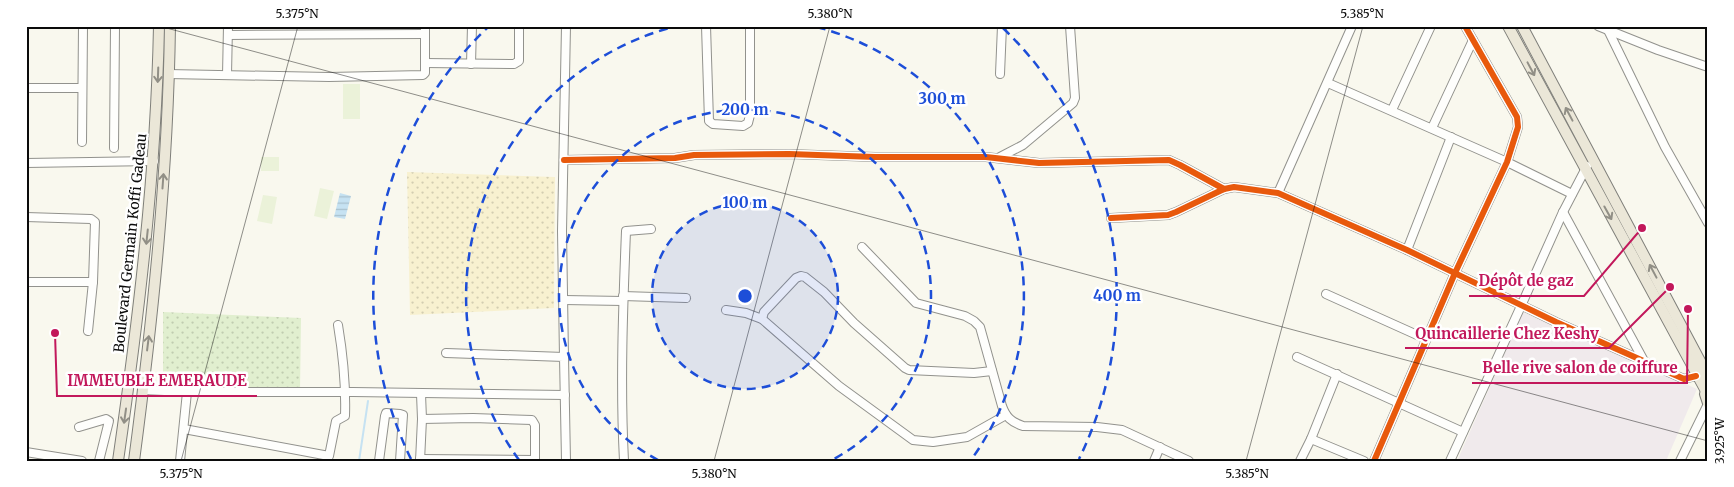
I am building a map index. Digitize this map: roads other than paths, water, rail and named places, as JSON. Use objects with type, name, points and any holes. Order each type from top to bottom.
[{"type":"main road","name":"Boulevard Germain Koffi Gadeau","points":[[118,461],[144,271],[154,161],[159,26]]},
{"type":"main road","name":"Boulevard Germain Koffi Gadeau","points":[[134,461],[150,329],[162,202],[170,26]]},
{"type":"main road","points":[[1508,26],[1696,376],[1707,390],[1705,398],[1708,403]]},
{"type":"main road","points":[[1522,26],[1574,126],[1593,156],[1708,376]]},
{"type":"street","points":[[82,26],[82,142]]},
{"type":"street","points":[[114,148],[115,26]]},
{"type":"street","points":[[227,75],[228,26]]},
{"type":"street","points":[[471,64],[472,26]]},
{"type":"street","points":[[425,63],[508,65],[519,61],[519,26]]},
{"type":"street","points":[[566,26],[562,231],[566,461]]},
{"type":"street","points":[[706,26],[709,121],[713,124],[742,126],[748,122],[750,115],[750,26]]},
{"type":"street","points":[[1000,74],[1002,26]]},
{"type":"street","points":[[1000,157],[1023,145],[1073,103],[1070,26]]},
{"type":"street","points":[[1278,193],[1352,26]]},
{"type":"street","points":[[1392,110],[1430,26]]},
{"type":"street","points":[[1374,461],[1455,273],[1507,162],[1518,127],[1518,120],[1465,26]]},
{"type":"street","points":[[1598,26],[1658,50],[1708,67]]},
{"type":"street","points":[[168,74],[376,77],[423,75],[425,73],[425,30],[228,35]]},
{"type":"street","points":[[1608,30],[1665,147],[1708,223]]},
{"type":"street","points":[[1432,128],[1473,40]]},
{"type":"street","points":[[1328,83],[1507,162],[1572,194]]},
{"type":"street","points":[[26,88],[82,88]]},
{"type":"street","points":[[1406,250],[1451,137]]},
{"type":"street","points":[[564,160],[770,154],[1000,157],[1039,163],[1169,160],[1224,189]]},
{"type":"street","points":[[1450,461],[1563,212],[1593,156]]},
{"type":"street","points":[[26,163],[154,161]]},
{"type":"street","points":[[1111,218],[1168,215],[1224,189],[1234,187],[1278,193],[1406,250],[1521,306],[1684,379],[1696,376]]},
{"type":"street","points":[[1563,212],[1644,361]]},
{"type":"street","points":[[26,217],[93,220],[95,222],[93,282],[88,331]]},
{"type":"street","points":[[624,461],[622,397],[626,231],[651,229]]},
{"type":"street","points":[[862,247],[916,303],[965,316],[980,327],[1006,416],[1014,423],[1023,426],[1097,427],[1122,430],[1189,461]]},
{"type":"street","points":[[762,319],[764,312],[796,278],[800,276],[805,277],[824,292],[854,323],[905,368],[909,370],[992,371]]},
{"type":"street","points":[[26,282],[93,282]]},
{"type":"street","points":[[1326,294],[1426,340]]},
{"type":"street","points":[[564,300],[686,298]]},
{"type":"street","points":[[726,310],[746,313],[762,319],[839,386],[913,440],[933,442],[967,437],[1006,416]]},
{"type":"street","points":[[184,429],[329,456],[336,421],[345,416],[342,348],[338,325]]},
{"type":"street","points":[[446,353],[564,357]]},
{"type":"street","points":[[1297,357],[1463,432]]},
{"type":"street","points":[[1300,461],[1311,439],[1337,374]]},
{"type":"street","points":[[142,390],[565,395]]},
{"type":"street","points":[[180,461],[187,392]]},
{"type":"street","points":[[421,394],[420,460],[535,460],[535,425],[532,420],[422,419]]},
{"type":"street","points":[[1680,461],[1708,403]]},
{"type":"street","points":[[379,461],[386,413],[403,415],[400,461]]},
{"type":"street","points":[[79,426],[106,419],[109,421],[99,461]]},
{"type":"street","points":[[1311,439],[1364,461]]},
{"type":"street","points":[[1154,461],[1160,447]]},
{"type":"street","points":[[26,452],[82,461]]},
{"type":"water","points":[[340,193],[351,196],[345,219],[334,217]]},
{"type":"waterway","points":[[359,461],[368,401]]},
{"type":"place","name":"Dépôt de gaz","points":[[1642,228]]},
{"type":"place","name":"Quincaillerie Chez Keshy","points":[[1670,287]]},
{"type":"place","name":"Belle rive salon de coiffure","points":[[1688,309]]},
{"type":"place","name":"IMMEUBLE EMERAUDE","points":[[55,333]]}]
